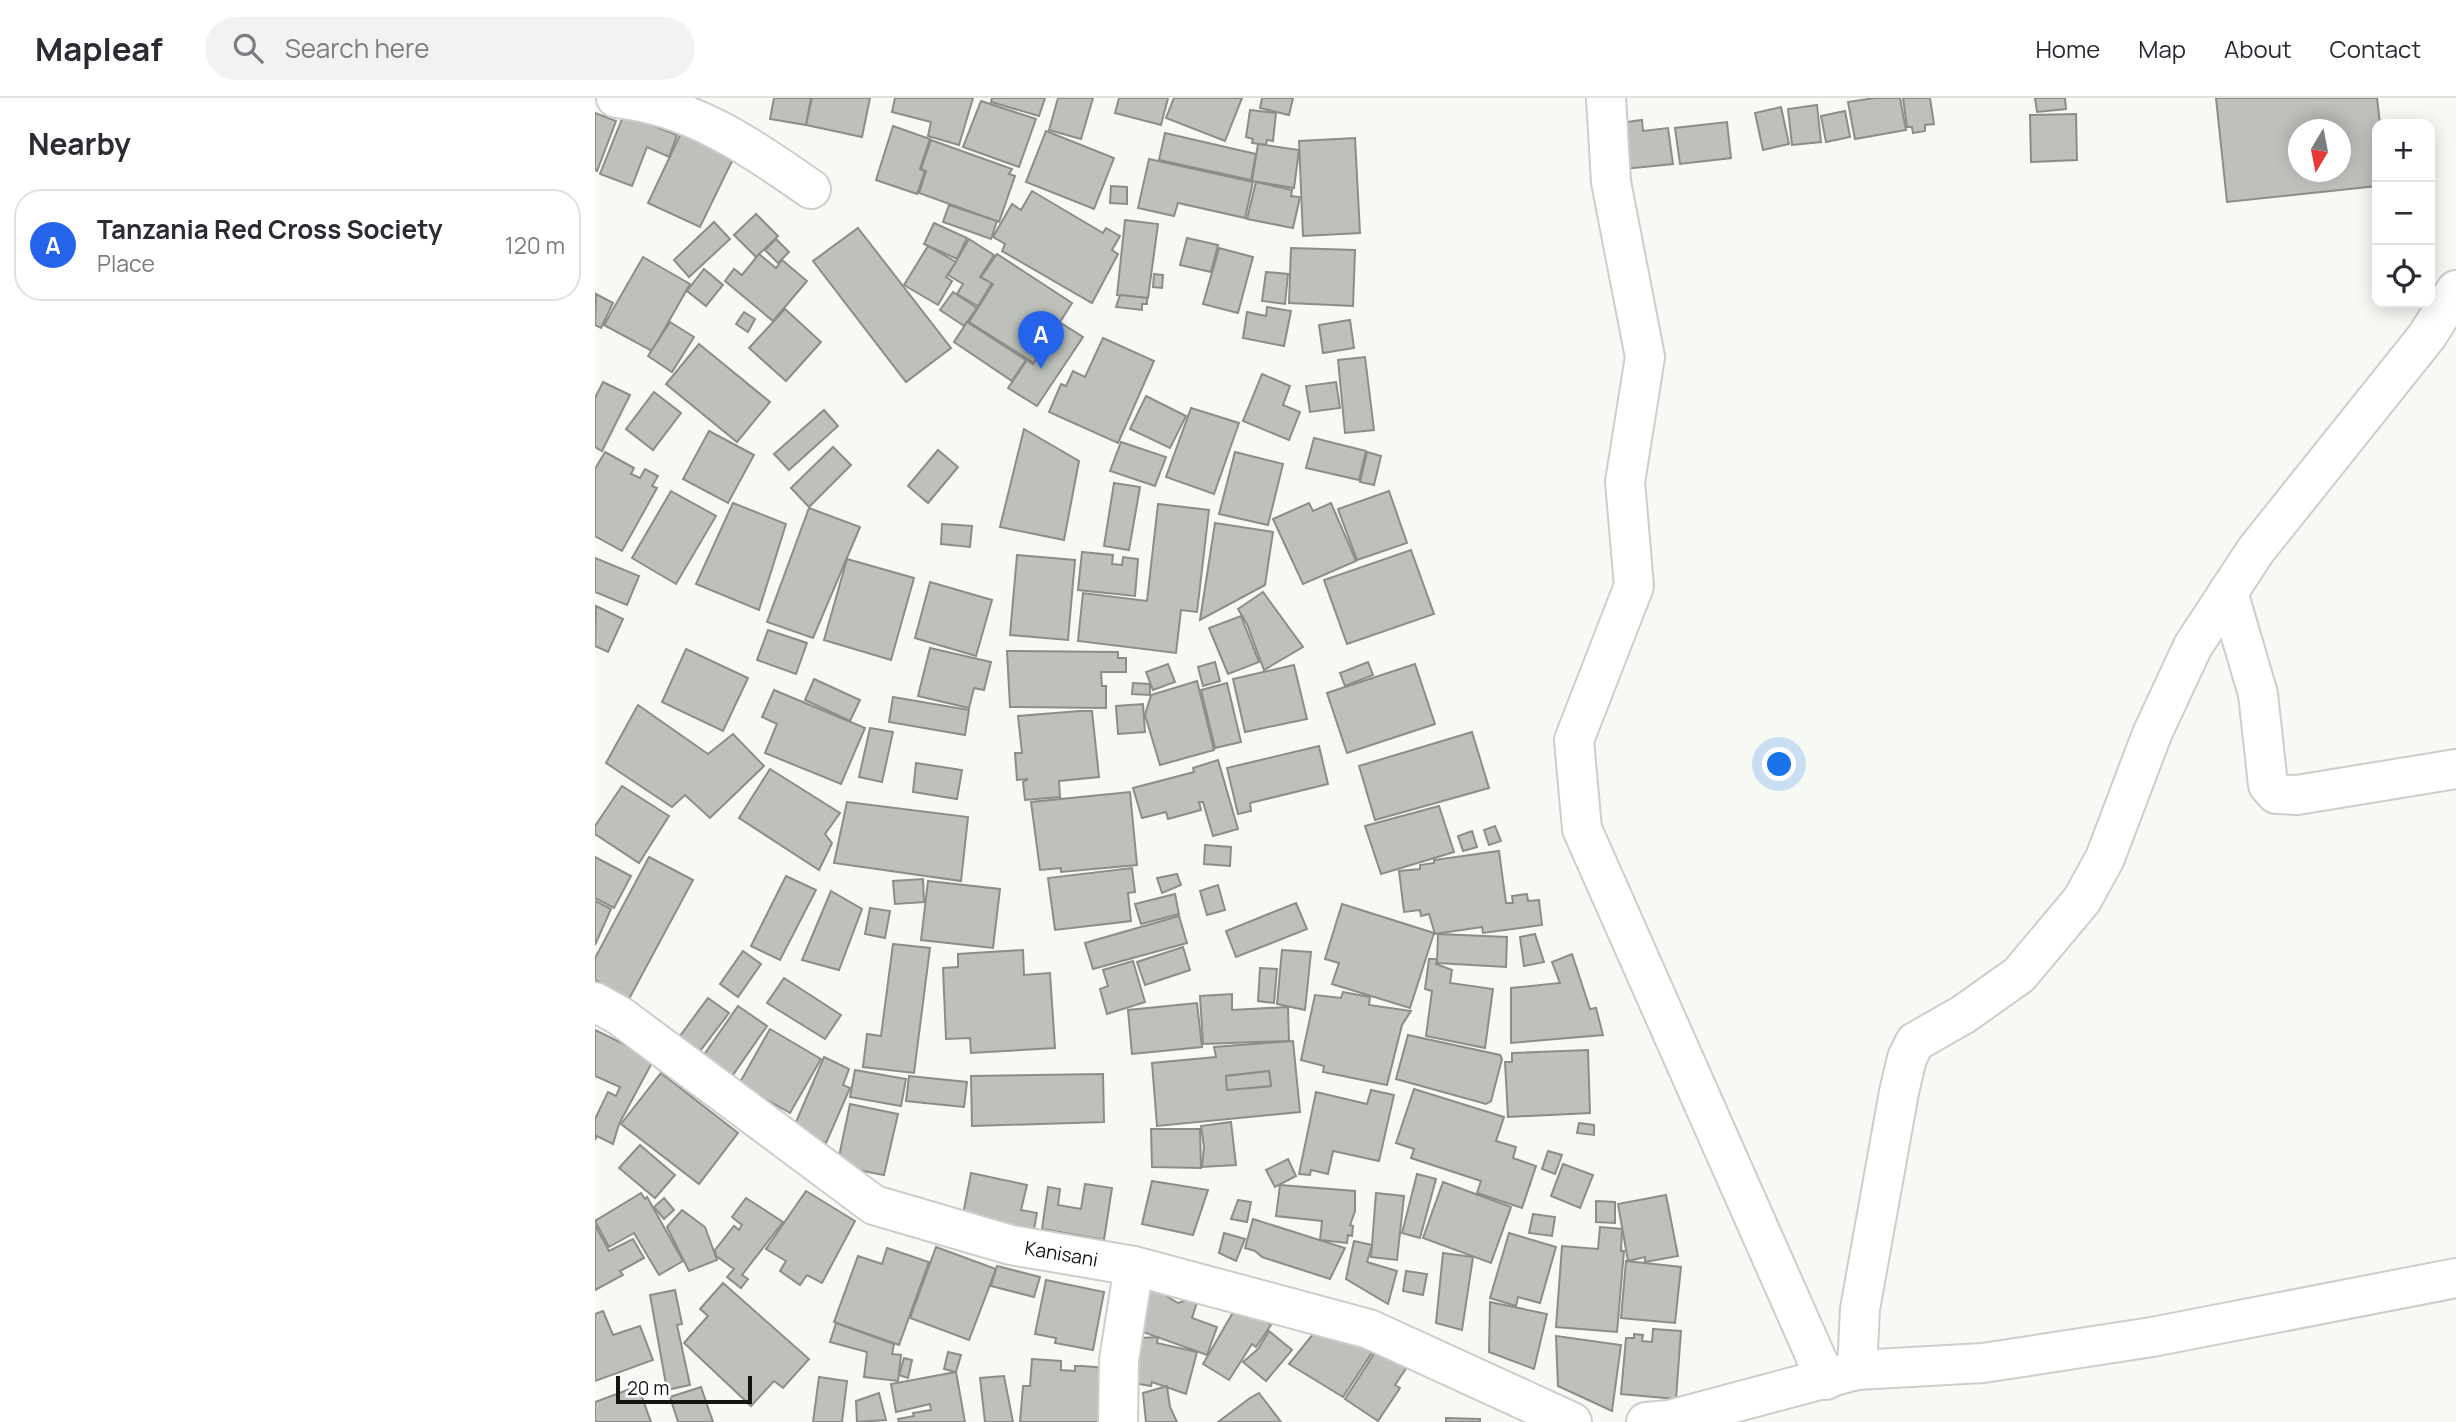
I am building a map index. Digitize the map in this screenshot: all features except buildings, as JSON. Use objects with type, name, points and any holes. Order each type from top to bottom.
[{"type":"street","points":[[616,98],[639,101],[687,115],[733,135],[811,189]]},
{"type":"street","points":[[1606,98],[1611,182],[1645,357],[1625,482],[1634,586],[1574,740],[1582,828],[1842,1375]]},
{"type":"street","points":[[1842,1375],[1860,1309],[1907,1058],[1915,1042],[1964,1014],[2019,975],[2082,901],[2105,859],[2152,734],[2193,646],[2256,550],[2427,335],[2456,290]]},
{"type":"street","points":[[2228,592],[2258,694],[2269,785],[2276,794],[2297,795],[2456,769]]},
{"type":"street","name":"Kanisani","points":[[595,1002],[620,1016],[874,1205],[1011,1245],[1134,1266],[1369,1329],[1572,1422]]},
{"type":"street","points":[[1118,1422],[1119,1360],[1134,1266]]},
{"type":"street","points":[[1646,1422],[1669,1420],[1842,1375],[1983,1363],[2152,1337],[2456,1278]]},
{"type":"place","name":"Tanzania Red Cross Society","points":[[1041,369]]}]
